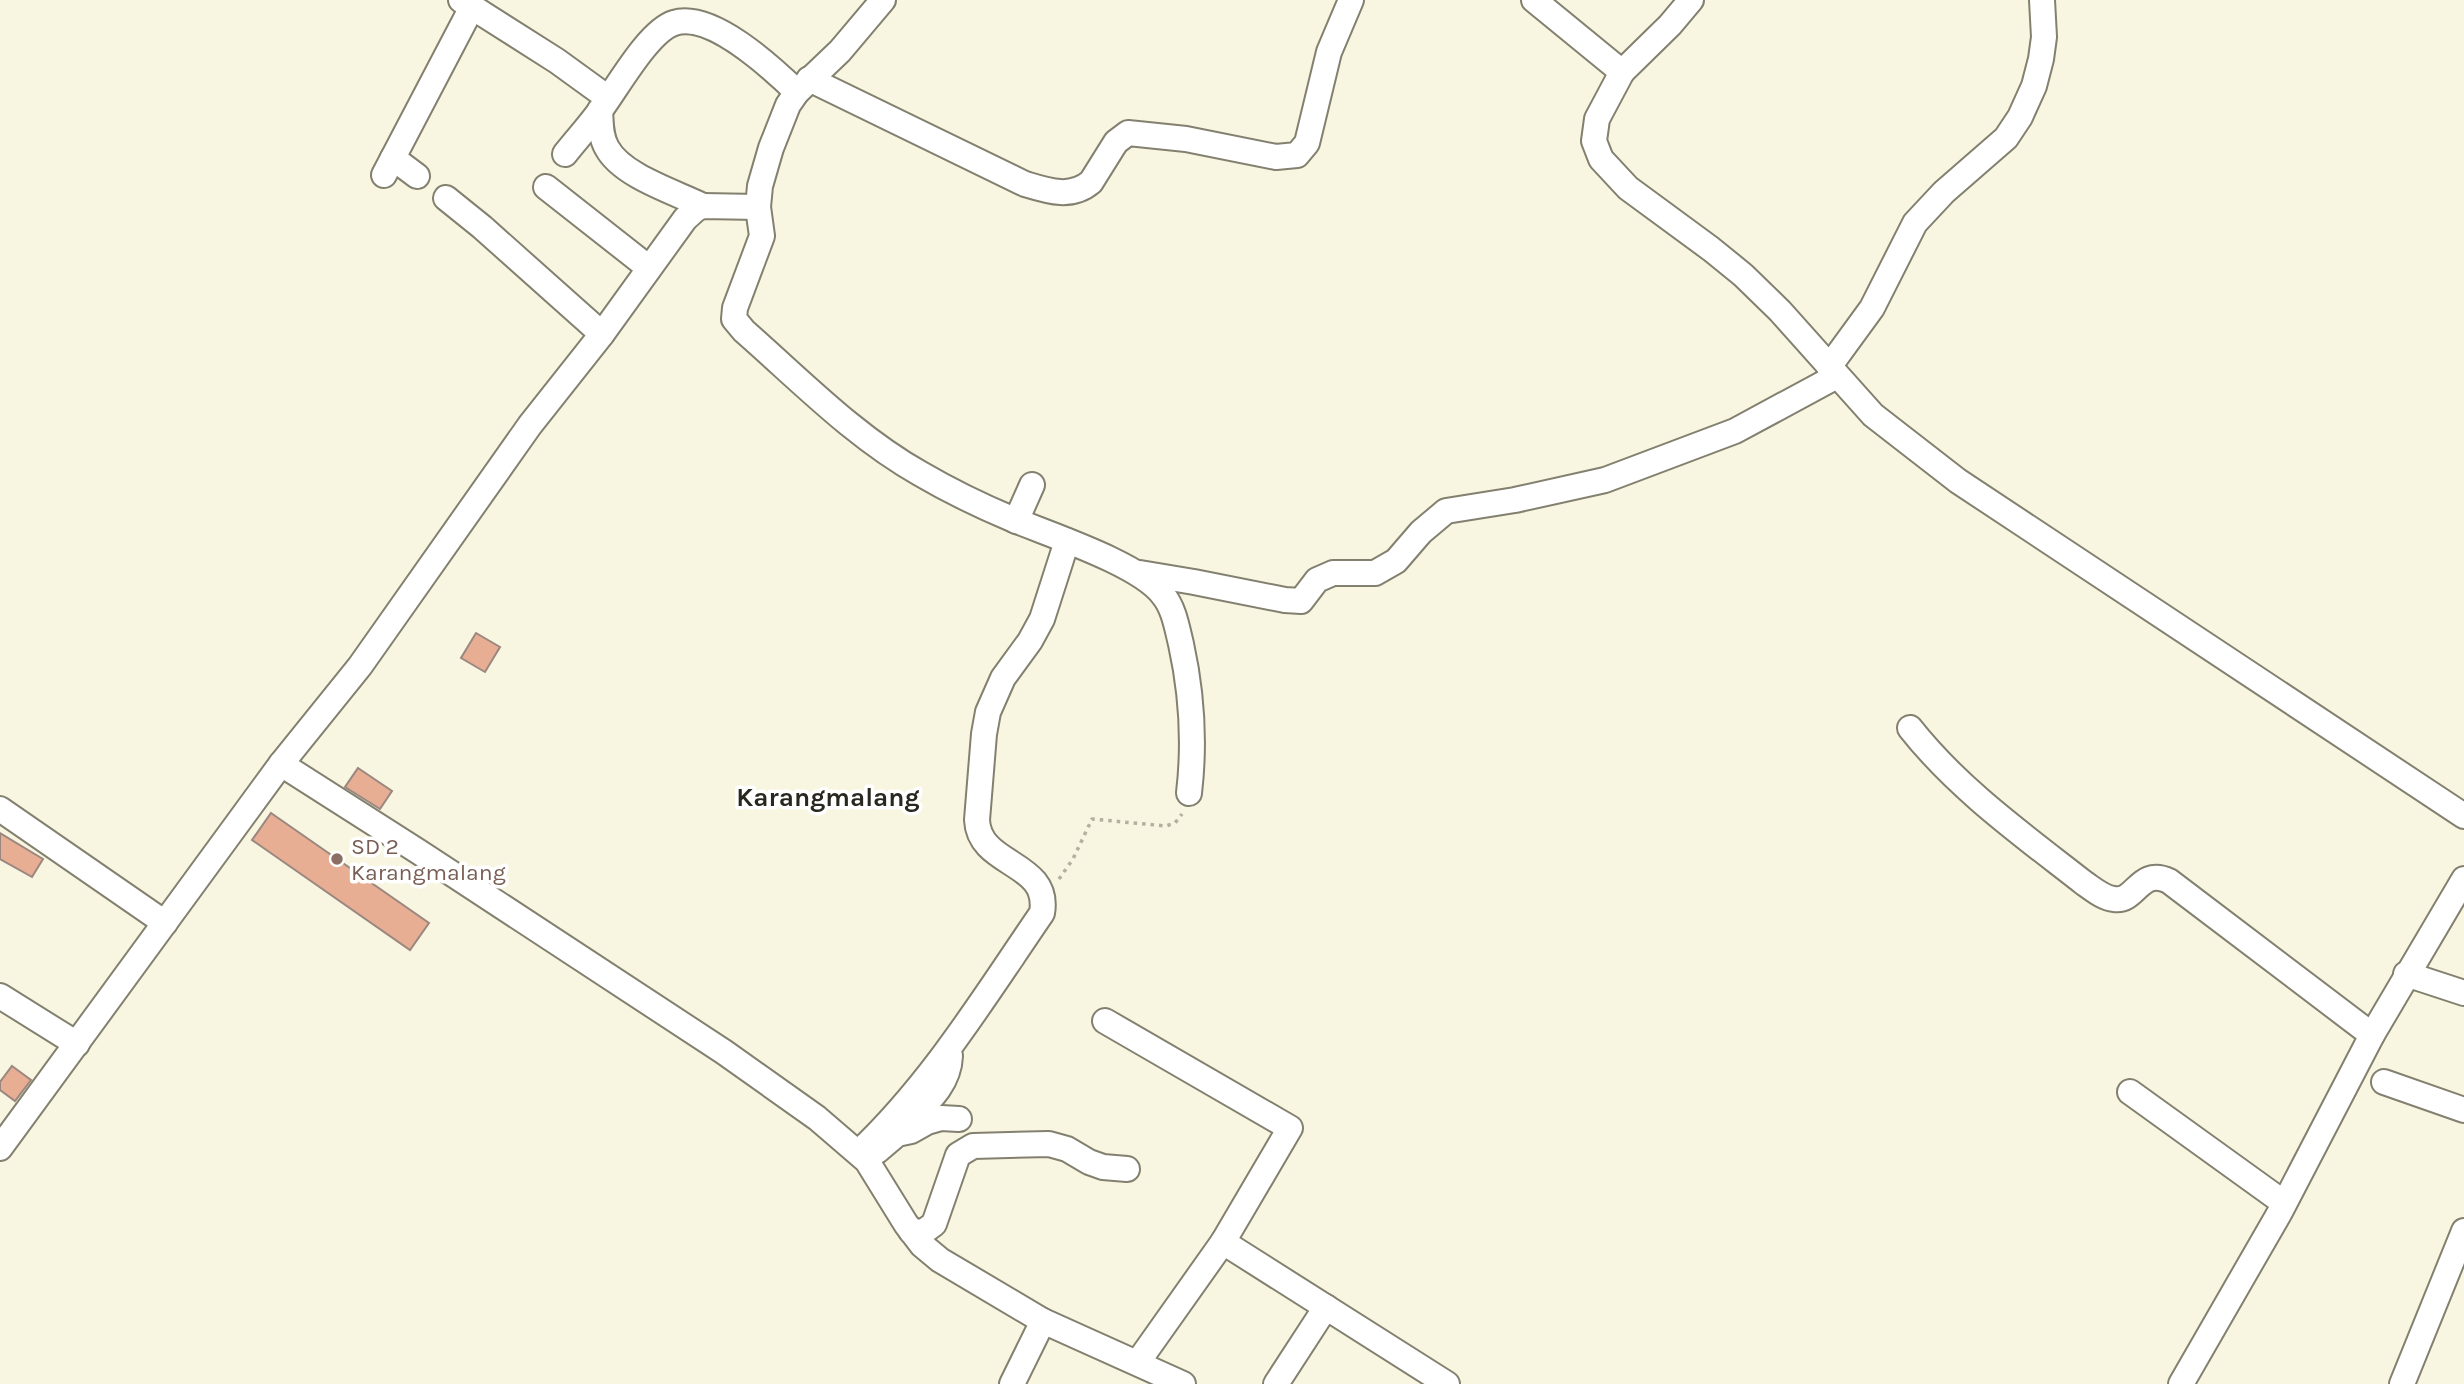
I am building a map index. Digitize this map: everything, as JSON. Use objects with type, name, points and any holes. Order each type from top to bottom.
[{"type":"street","points":[[883,0],[840,51],[803,85],[788,105],[760,186],[758,207],[762,236],[735,308],[735,322],[878,448],[924,476],[1016,521],[1135,573],[1156,586],[1165,597],[1178,633],[1192,702],[1189,793]]},
{"type":"street","points":[[565,154],[654,36],[682,11],[803,85],[1026,184],[1057,193],[1070,192],[1091,182],[1116,142],[1128,133],[1149,133],[1186,139],[1276,157],[1297,155],[1305,147],[1309,137],[1334,34],[1351,0]]},
{"type":"street","points":[[1534,0],[1622,72]]},
{"type":"street","points":[[1691,0],[1671,25],[1622,72],[1597,119],[1594,141],[1601,159],[1628,188],[1743,275],[1780,311],[1873,415],[1958,481],[2464,816]]},
{"type":"street","points":[[1135,573],[1295,601],[1304,599],[1313,582],[1333,573],[1376,573],[1396,561],[1420,532],[1447,511],[1515,500],[1605,480],[1735,430],[1833,372],[1872,308],[1906,239],[1921,216],[1944,191],[2006,138],[2020,117],[2034,86],[2041,59],[2044,37],[2042,0]]},
{"type":"street","points":[[417,176],[388,166],[466,3],[557,61],[604,104],[603,136],[614,158],[645,179],[703,206],[758,207]]},
{"type":"street","points":[[546,187],[649,268]]},
{"type":"street","points":[[446,198],[601,334]]},
{"type":"street","points":[[4,1136],[77,1044],[281,764],[360,666],[530,425],[685,219],[703,206]]},
{"type":"street","points":[[1016,521],[1032,485]]},
{"type":"street","points":[[863,1157],[951,1047],[1042,913],[1042,894],[1032,878],[994,852],[982,840],[978,834],[977,820],[988,712],[1003,678],[1030,641],[1042,619],[1067,541]]},
{"type":"street","points":[[1910,729],[1937,761],[1959,781],[2084,883],[2105,897],[2118,900],[2123,898],[2152,878],[2159,877],[2169,881],[2372,1035]]},
{"type":"street","points":[[281,764],[724,1052],[817,1118],[863,1157],[908,1228],[922,1245],[960,1273],[1043,1321],[1184,1384]]},
{"type":"street","points":[[0,809],[165,923]]},
{"type":"street","points":[[2181,1384],[2284,1203],[2406,974],[2464,879]]},
{"type":"street","points":[[2406,974],[2464,993]]},
{"type":"street","points":[[0,996],[77,1044]]},
{"type":"street","points":[[1105,1021],[1290,1128],[1223,1242],[1138,1362]]},
{"type":"street","points":[[863,1157],[897,1134],[935,1095],[950,1065],[951,1047]]},
{"type":"street","points":[[2384,1082],[2464,1111]]},
{"type":"street","points":[[2130,1092],[2284,1203]]},
{"type":"street","points":[[897,1134],[941,1118],[959,1119]]},
{"type":"street","points":[[908,1228],[923,1232],[934,1224],[958,1155],[973,1146],[1049,1144],[1068,1149],[1103,1167],[1127,1168]]},
{"type":"street","points":[[2402,1384],[2464,1231]]},
{"type":"street","points":[[1223,1242],[1447,1384]]},
{"type":"street","points":[[1276,1384],[1326,1307]]},
{"type":"street","points":[[1012,1384],[1043,1321]]},
{"type":"path","points":[[1042,894],[1056,882],[1073,859],[1092,819],[1171,825],[1183,812],[1189,793]]},
{"type":"building","points":[[476,633],[500,647],[485,672],[461,658]]},
{"type":"building","points":[[358,768],[392,791],[380,809],[345,787]]},
{"type":"building","points":[[271,813],[429,923],[410,950],[252,840]]},
{"type":"building","points":[[0,833],[43,859],[32,877],[0,859]]},
{"type":"building","points":[[12,1066],[31,1080],[15,1101],[0,1090],[0,1082]]},
{"type":"place","name":"SD 2 Karangmalang","points":[[337,859]]},
{"type":"district","name":"Karangmalang","points":[[828,797]]}]
